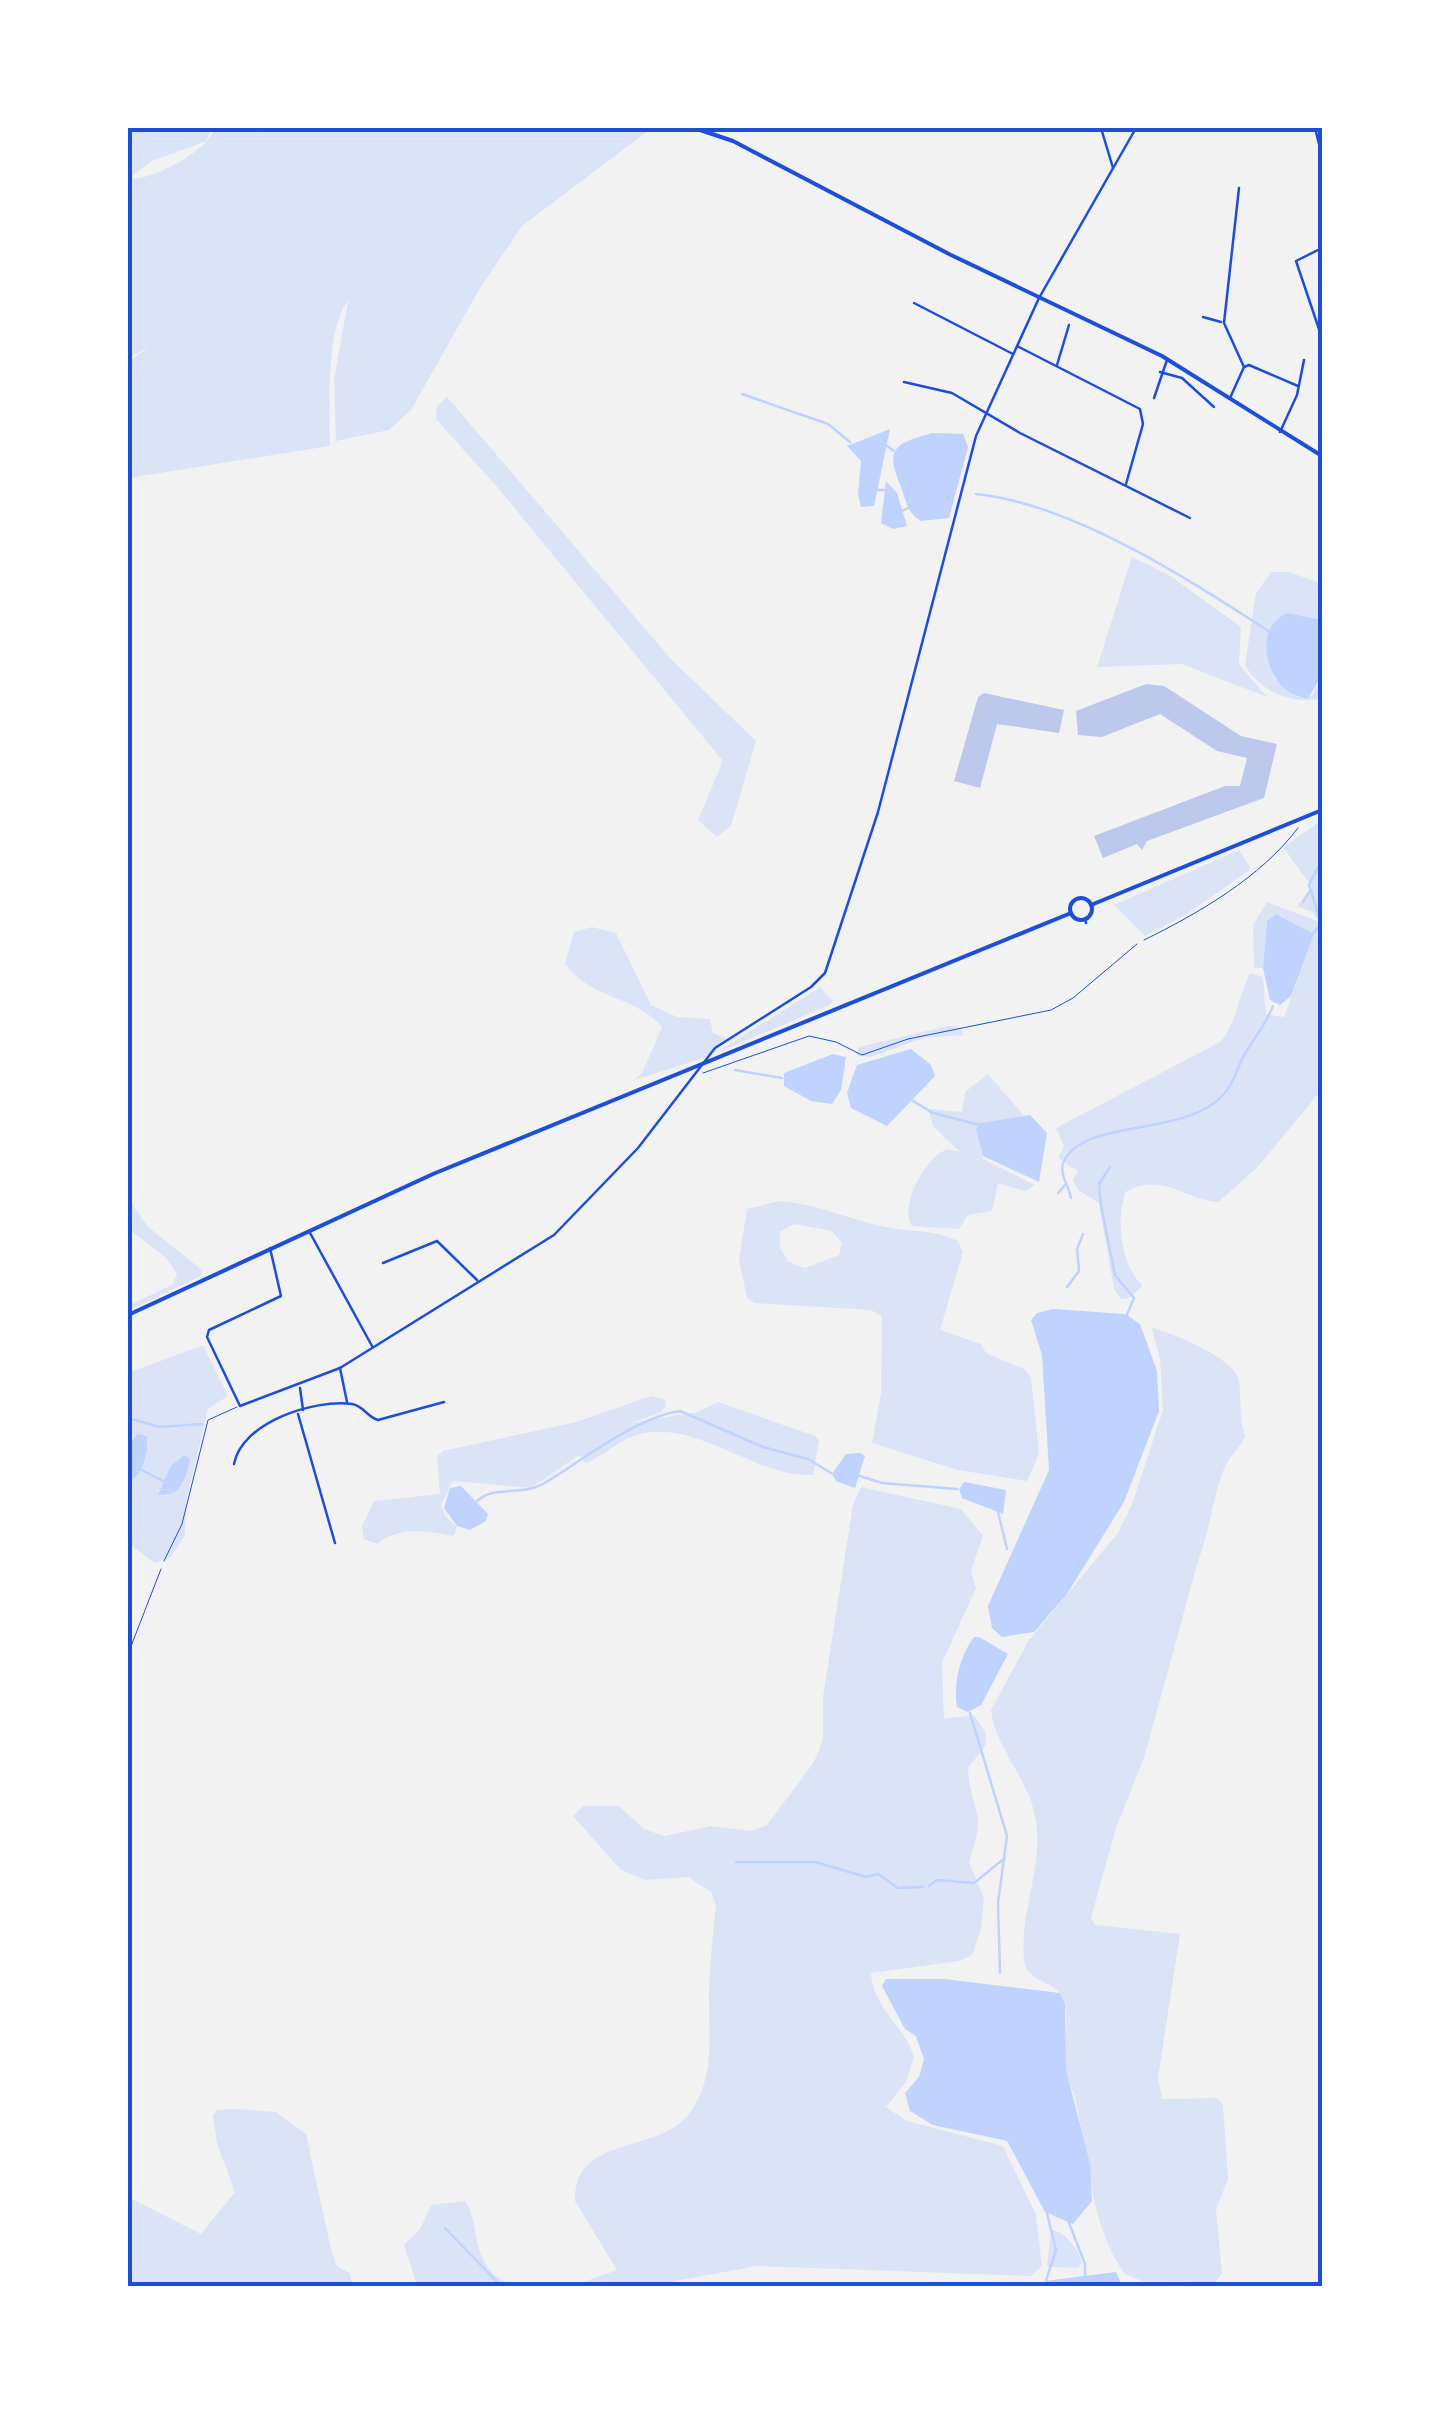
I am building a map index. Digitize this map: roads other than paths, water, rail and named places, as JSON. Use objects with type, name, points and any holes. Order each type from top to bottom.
[{"type":"main road","points":[[694,128],[734,141],[1039,298],[1168,359],[1322,456]]},
{"type":"main road","points":[[1091,905],[1322,810]]},
{"type":"main road","points":[[128,1315],[308,1230],[1071,913],[1076,900],[1084,899],[1091,905]]},
{"type":"main road","points":[[1071,913],[1086,921],[1091,905]]},
{"type":"street","points":[[1101,128],[1114,170]]},
{"type":"street","points":[[270,1248],[281,1296],[209,1330],[207,1337],[240,1406],[340,1368],[554,1235],[638,1148],[716,1048],[819,980],[838,938],[878,812],[971,449],[1039,298],[1136,128]]},
{"type":"street","points":[[1315,128],[1322,156]]},
{"type":"street","points":[[1239,188],[1224,323],[1244,366],[1298,386]]},
{"type":"street","points":[[1322,248],[1296,262],[1322,338]]},
{"type":"street","points":[[914,302],[1014,354]]},
{"type":"street","points":[[1203,317],[1224,323]]},
{"type":"street","points":[[1057,366],[1069,325]]},
{"type":"street","points":[[1017,346],[1141,412],[1144,424],[1125,485]]},
{"type":"street","points":[[1154,398],[1160,372],[1168,359]]},
{"type":"street","points":[[1280,432],[1304,360]]},
{"type":"street","points":[[1230,398],[1244,366]]},
{"type":"street","points":[[1160,372],[1182,378],[1214,407]]},
{"type":"street","points":[[904,382],[952,393],[988,410],[1020,433],[1190,518]]},
{"type":"street","points":[[308,1230],[372,1346]]},
{"type":"street","points":[[383,1262],[437,1241],[478,1281]]},
{"type":"street","points":[[340,1368],[347,1404]]},
{"type":"street","points":[[300,1386],[304,1412]]},
{"type":"street","points":[[234,1464],[237,1448],[254,1430],[297,1413],[347,1404],[378,1420],[444,1402]]},
{"type":"street","points":[[297,1413],[335,1542]]},
{"type":"lane","points":[[1144,940],[1196,913],[1244,879],[1298,828]]},
{"type":"lane","points":[[164,1561],[182,1524],[208,1420],[240,1406]]},
{"type":"water","points":[[890,429],[874,506],[861,507],[861,461],[847,446]]},
{"type":"water","points":[[932,433],[963,434],[968,447],[949,518],[921,521],[908,506],[893,456],[901,445]]},
{"type":"water","points":[[886,481],[897,493],[907,526],[893,529],[881,523]]},
{"type":"water","points":[[1288,613],[1322,620],[1322,676],[1308,698],[1294,695],[1282,686],[1268,661],[1269,632]]},
{"type":"water","points":[[1276,914],[1314,934],[1291,996],[1280,1005],[1270,1000],[1263,968],[1267,921]]},
{"type":"water","points":[[911,1049],[931,1065],[935,1076],[887,1126],[851,1108],[847,1093],[857,1065]]},
{"type":"water","points":[[833,1054],[846,1057],[841,1090],[832,1104],[811,1101],[784,1086],[784,1073]]},
{"type":"water","points":[[1030,1115],[1047,1133],[1039,1182],[983,1156],[976,1129],[980,1123]]},
{"type":"water","points":[[1053,1309],[1125,1314],[1140,1324],[1157,1371],[1159,1411],[1124,1502],[1067,1594],[1034,1632],[1002,1637],[992,1628],[988,1606],[1049,1470],[1042,1355],[1031,1320],[1037,1313]]},
{"type":"water","points":[[137,1434],[147,1436],[145,1456],[141,1469],[128,1482],[128,1448]]},
{"type":"water","points":[[846,1454],[865,1456],[855,1488],[836,1481],[832,1474]]},
{"type":"water","points":[[184,1455],[190,1459],[182,1485],[173,1493],[158,1495],[170,1467]]},
{"type":"water","points":[[964,1482],[1006,1490],[1003,1514],[962,1498],[959,1489]]},
{"type":"water","points":[[461,1486],[488,1514],[486,1521],[470,1530],[457,1526],[444,1508],[450,1488]]},
{"type":"water","points":[[979,1637],[1008,1654],[981,1705],[968,1712],[957,1707],[957,1679],[969,1644]]},
{"type":"water","points":[[886,1979],[944,1979],[1060,1993],[1065,2004],[1066,2069],[1090,2164],[1092,2201],[1073,2224],[1045,2212],[1007,2141],[933,2125],[910,2111],[905,2093],[919,2077],[924,2059],[916,2036],[905,2029],[882,1986]]},
{"type":"water","points":[[1116,2272],[1122,2286],[1050,2286],[1045,2281]]},
{"type":"waterway","points":[[742,394],[828,424],[850,442]]},
{"type":"waterway","points":[[887,446],[894,451]]},
{"type":"waterway","points":[[876,490],[884,490]]},
{"type":"waterway","points":[[976,494],[1051,512],[1090,528],[1167,568],[1270,632]]},
{"type":"waterway","points":[[902,511],[908,508]]},
{"type":"waterway","points":[[1313,934],[1321,923],[1309,885],[1322,860]]},
{"type":"waterway","points":[[1303,902],[1310,891]]},
{"type":"waterway","points":[[1071,1198],[1062,1165],[1076,1147],[1093,1138],[1186,1117],[1207,1108],[1230,1086],[1273,1006]]},
{"type":"waterway","points":[[735,1070],[782,1078]]},
{"type":"waterway","points":[[913,1101],[933,1113],[980,1125]]},
{"type":"waterway","points":[[1110,1167],[1099,1184],[1101,1206],[1115,1275],[1134,1298],[1126,1317]]},
{"type":"waterway","points":[[1058,1193],[1066,1184]]},
{"type":"waterway","points":[[1067,1287],[1079,1271],[1077,1249],[1083,1234]]},
{"type":"waterway","points":[[477,1501],[491,1493],[535,1488],[627,1431],[680,1411],[763,1447],[808,1459],[831,1473]]},
{"type":"waterway","points":[[128,1418],[160,1427],[202,1424]]},
{"type":"waterway","points":[[138,1468],[163,1481]]},
{"type":"waterway","points":[[857,1475],[882,1483],[957,1489]]},
{"type":"waterway","points":[[998,1512],[1007,1549]]},
{"type":"waterway","points":[[970,1713],[1007,1836],[998,1903],[1000,1973]]},
{"type":"waterway","points":[[929,1886],[937,1880],[974,1883],[1005,1858]]},
{"type":"waterway","points":[[736,1862],[815,1862],[866,1877],[878,1874],[898,1888],[923,1887]]},
{"type":"waterway","points":[[1046,2209],[1056,2250],[1046,2281]]},
{"type":"waterway","points":[[1069,2223],[1085,2264],[1085,2286]]},
{"type":"waterway","points":[[445,2228],[501,2286]]}]
